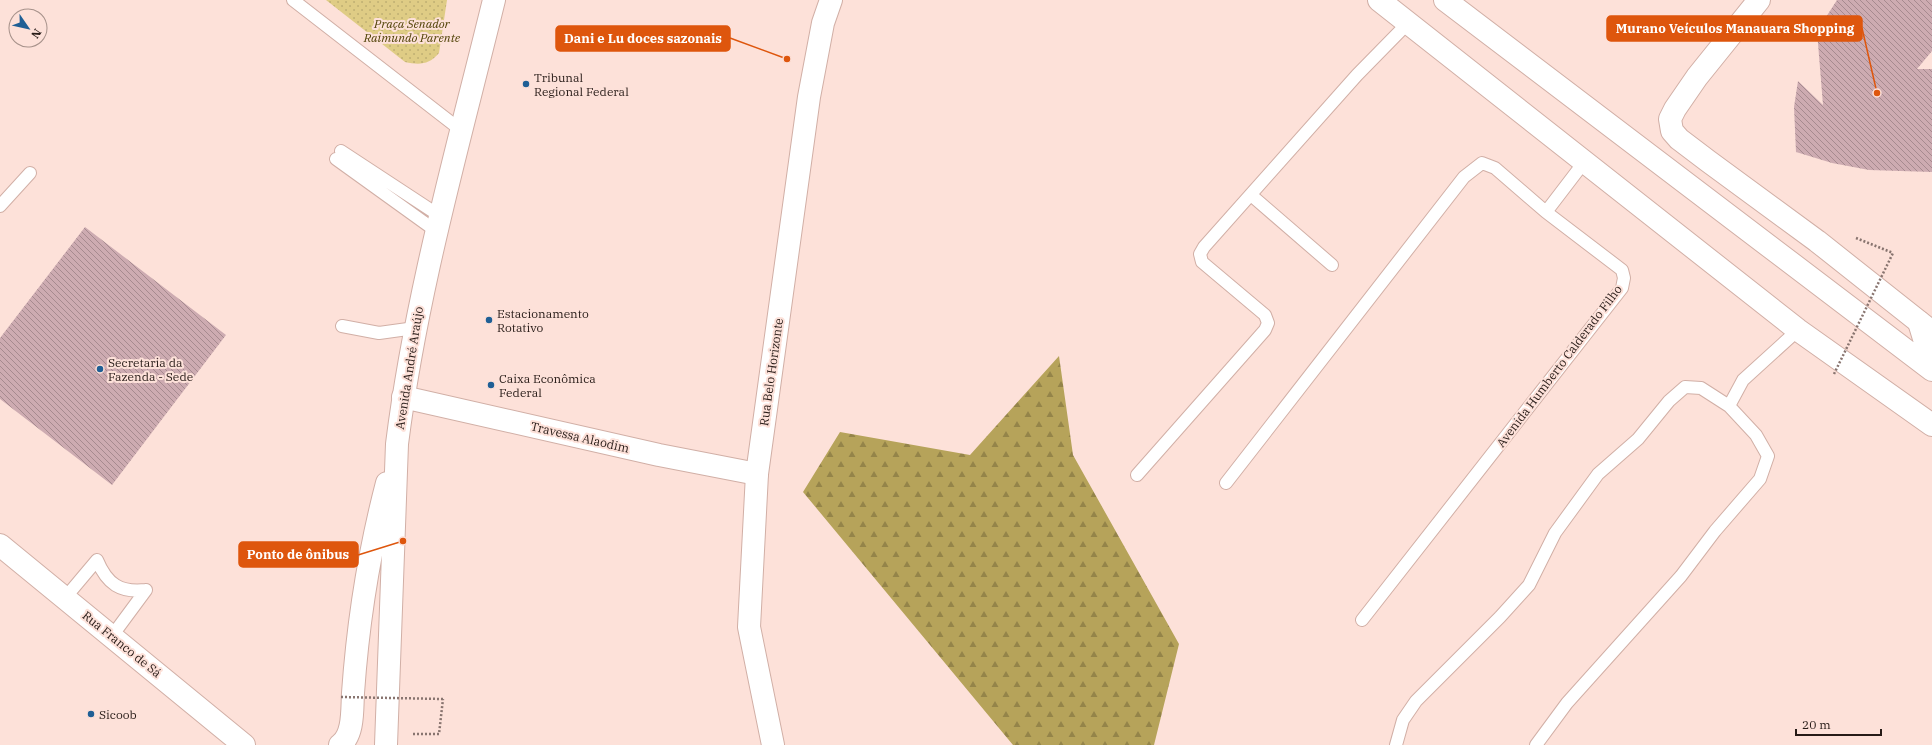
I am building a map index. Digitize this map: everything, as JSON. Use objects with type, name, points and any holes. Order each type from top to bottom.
[{"type":"main road","name":"Avenida André Araújo","points":[[386,745],[397,444],[403,397],[414,328],[438,224],[494,0]]},
{"type":"main road","name":"Rua Belo Horizonte","points":[[773,745],[749,627],[757,474],[809,97],[823,23],[831,0]]},
{"type":"main road","points":[[1379,0],[1798,330],[1932,425]]},
{"type":"main road","points":[[1445,0],[1932,370]]},
{"type":"main road","points":[[1759,0],[1697,77],[1670,118],[1672,131],[1675,135],[1817,241],[1926,327],[1932,365]]},
{"type":"main road","name":"Travessa Alaodim","points":[[403,397],[659,455],[757,474]]},
{"type":"main road","points":[[340,745],[343,742],[351,724],[356,643],[375,528],[397,444]]},
{"type":"main road","name":"Rua Franco de Sá","points":[[2,552],[65,598],[244,745]]},
{"type":"lane","points":[[293,0],[462,131]]},
{"type":"lane","points":[[1138,475],[1265,330],[1268,323],[1265,315],[1202,262],[1200,254],[1204,247],[1357,75],[1408,23]]},
{"type":"lane","points":[[338,155],[438,224]]},
{"type":"lane","points":[[1546,212],[1584,161]]},
{"type":"lane","name":"Avenida Humberto Calderado Filho","points":[[1226,483],[1464,177],[1482,163],[1495,168],[1546,212],[1622,270],[1624,278],[1622,288],[1362,620]]},
{"type":"lane","points":[[0,206],[30,173]]},
{"type":"lane","points":[[1251,195],[1332,265]]},
{"type":"lane","points":[[342,326],[378,332],[414,328]]},
{"type":"lane","points":[[1729,406],[1743,380],[1798,330]]},
{"type":"lane","points":[[1396,745],[1403,720],[1416,701],[1500,617],[1528,585],[1555,533],[1598,474],[1638,439],[1669,401],[1685,387],[1701,388],[1729,406],[1756,435],[1768,456],[1760,479],[1715,531],[1681,576],[1567,703],[1536,745]]},
{"type":"lane","points":[[65,598],[97,560],[102,572],[111,582],[123,589],[135,591],[146,590],[112,636]]},
{"type":"path","points":[[1834,374],[1893,252]]},
{"type":"path","points":[[341,697],[443,699],[439,734]]},
{"type":"green space","name":"Praça Senador Raimundo Parente","points":[[326,0],[447,0],[439,53],[428,62],[415,64],[405,62]]},
{"type":"green space","points":[[1059,356],[1073,455],[1179,644],[1154,745],[1013,745],[803,492],[840,432],[970,455]]},
{"type":"building","points":[[1837,0],[1932,0],[1932,51],[1917,69],[1932,69],[1932,172],[1869,170],[1832,163],[1796,152],[1794,107],[1798,81],[1823,105],[1817,31]]},
{"type":"building","name":"Secretaria da Fazenda - Sede","points":[[85,227],[226,335],[112,485],[0,399],[0,338]]},
{"type":"place","name":"Dani e Lu doces sazonais","points":[[787,59]]},
{"type":"place","name":"Tribunal Regional Federal","points":[[526,84]]},
{"type":"place","name":"Murano Veículos Manauara Shopping","points":[[1877,93]]},
{"type":"place","name":"Estacionamento Rotativo","points":[[489,320]]},
{"type":"place","name":"Secretaria da Fazenda - Sede","points":[[100,369]]},
{"type":"place","name":"Caixa Econômica Federal","points":[[491,385]]},
{"type":"place","name":"Ponto de ônibus","points":[[403,541]]},
{"type":"place","name":"Sicoob","points":[[91,714]]}]
